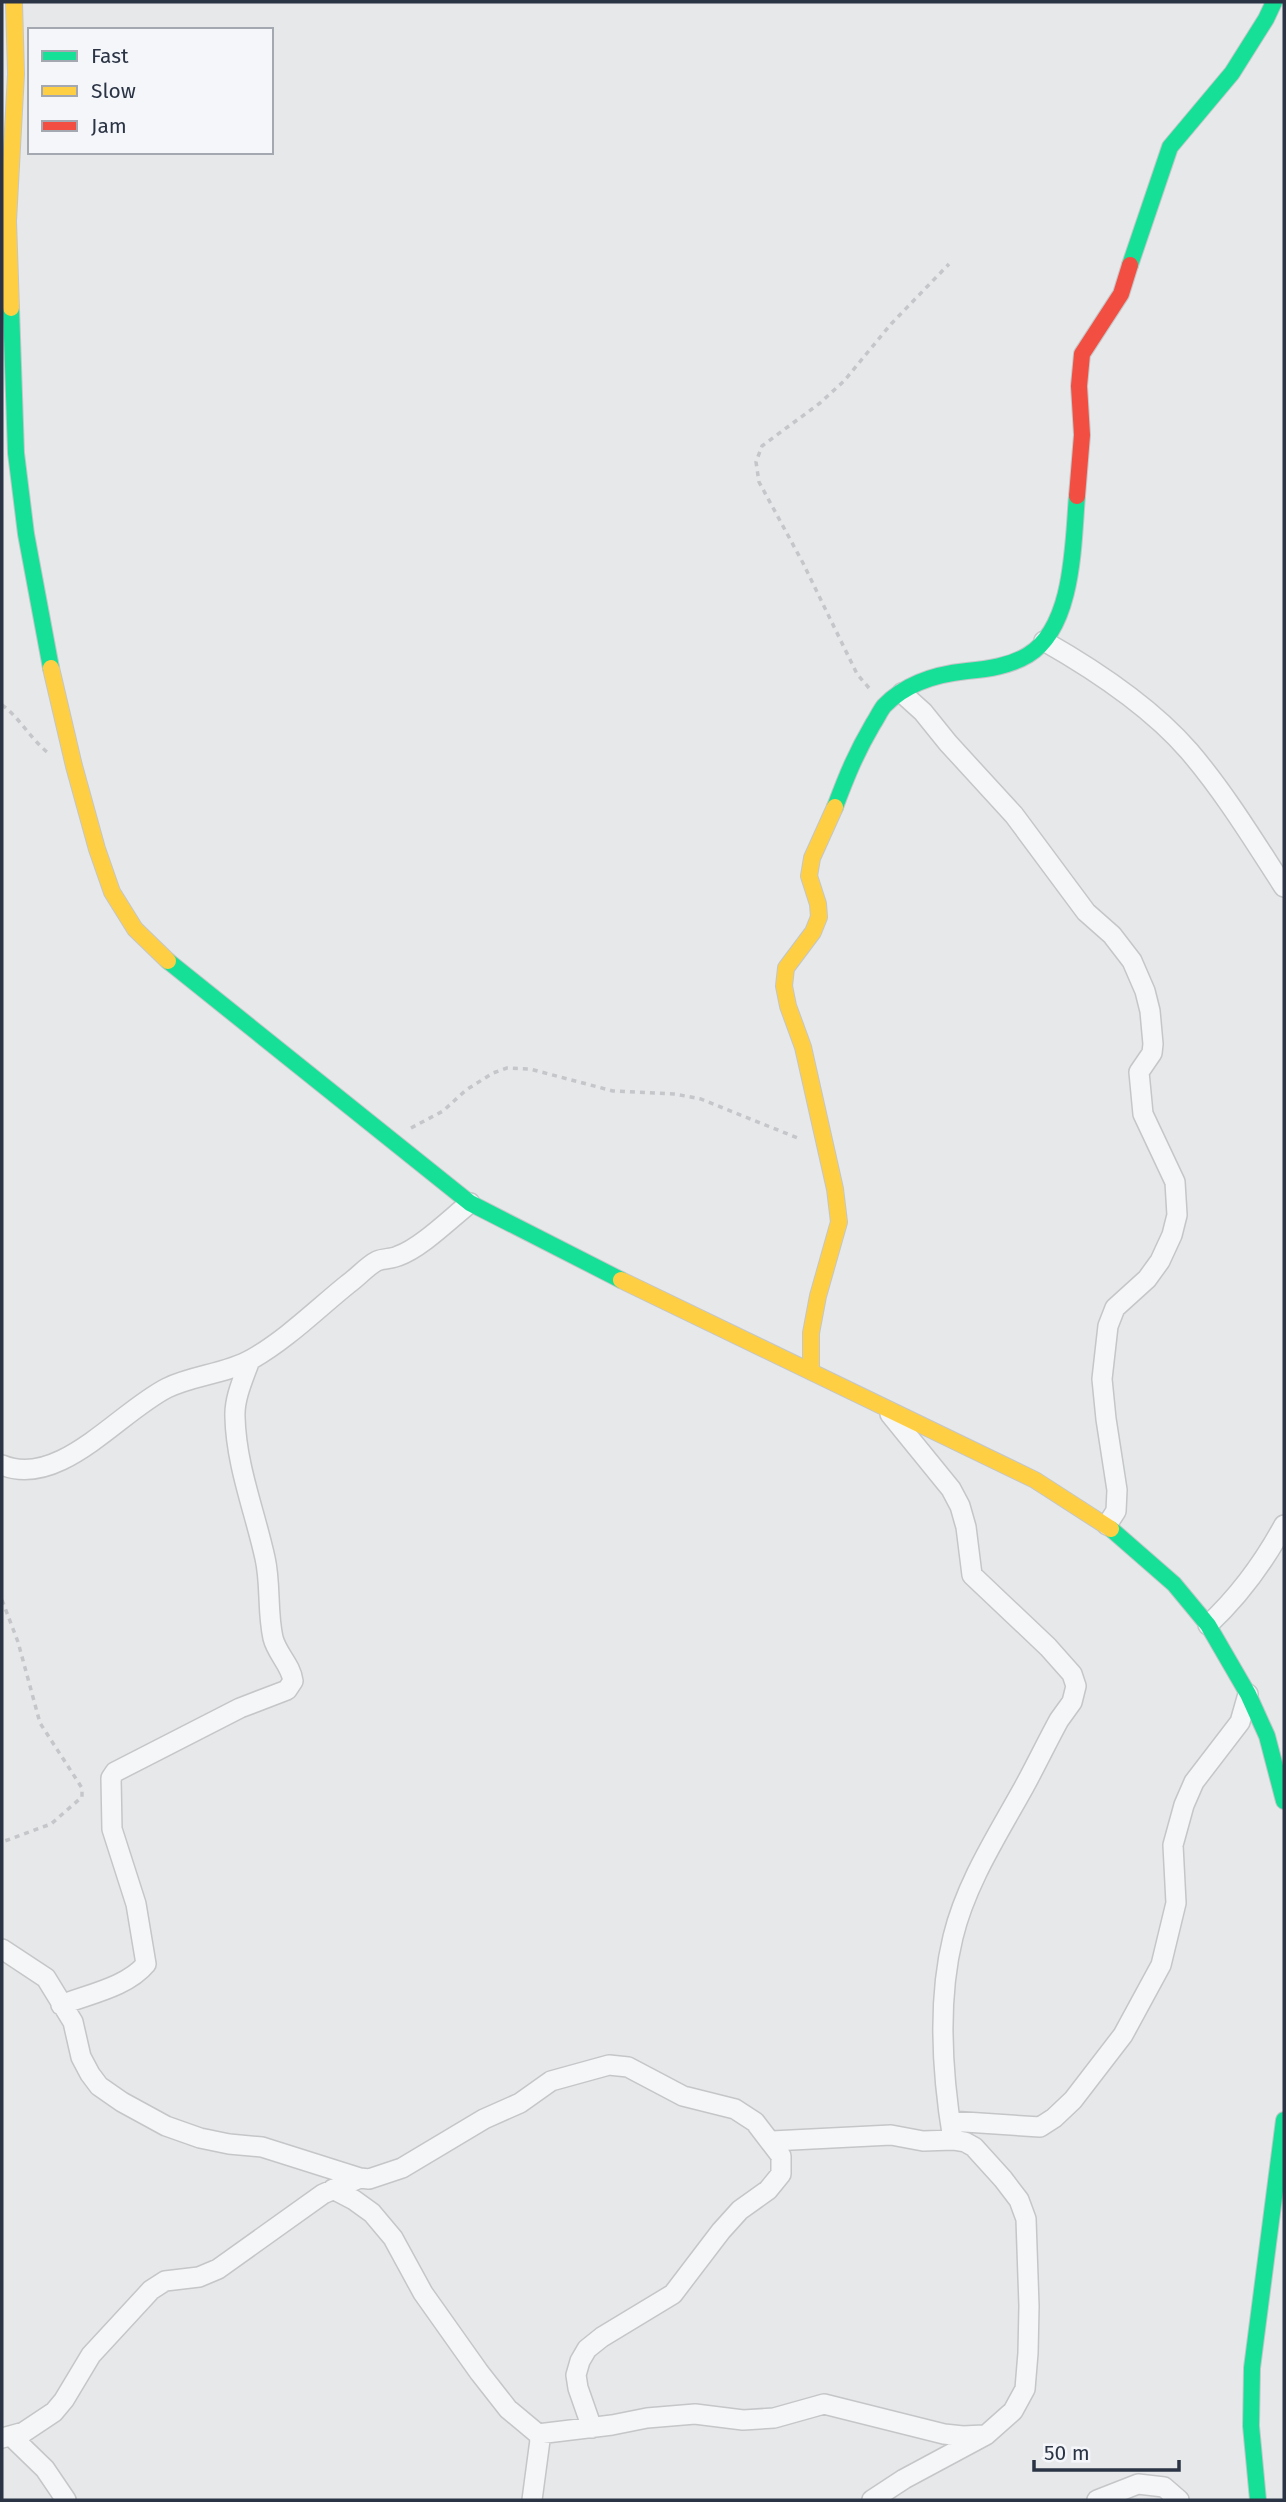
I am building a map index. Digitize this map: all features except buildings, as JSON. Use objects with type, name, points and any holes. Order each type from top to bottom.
[{"type":"street","points":[[811,1372],[811,1333],[818,1296],[839,1222],[835,1189],[803,1047],[788,1006],[784,986],[786,968],[813,932],[819,917],[818,904],[809,876],[812,858],[828,826],[854,756],[884,706],[917,682],[949,673],[1011,663],[1030,654],[1044,641],[1057,620],[1070,577],[1082,435],[1079,386],[1082,354],[1121,294],[1170,147],[1232,73],[1274,2]]},
{"type":"street","points":[[11,8],[16,74],[8,221],[16,453],[26,534],[47,650],[74,766],[112,892],[135,929],[161,955],[225,1008],[470,1203],[596,1268],[1035,1480],[1107,1525],[1174,1584],[1208,1625],[1248,1694],[1267,1736],[1284,1801]]},
{"type":"street","points":[[1044,641],[1076,660],[1154,716],[1188,750],[1220,791],[1284,887]]},
{"type":"street","points":[[902,693],[923,712],[1014,815],[1086,912],[1112,935],[1132,961],[1150,1011],[1152,1052],[1139,1072],[1143,1114],[1175,1182],[1177,1215],[1172,1235],[1160,1261],[1147,1279],[1115,1308],[1108,1326],[1102,1379],[1117,1490],[1116,1511],[1107,1525]]},
{"type":"street","points":[[2,1465],[22,1471],[40,1469],[57,1462],[169,1386],[250,1360],[284,1337],[378,1261],[399,1256],[470,1203]]},
{"type":"street","points":[[61,2005],[120,1983],[140,1972],[146,1964],[136,1905],[112,1829],[111,1778],[115,1772],[240,1709],[287,1690],[293,1681],[292,1672],[278,1654],[268,1614],[266,1560],[248,1492],[234,1415],[250,1360]]},
{"type":"street","points":[[872,2500],[904,2479],[986,2435],[1013,2411],[1025,2389],[1029,2306],[1026,2219],[1019,2200],[988,2162],[952,2130],[944,2078],[943,2011],[953,1936],[962,1908],[992,1844],[1059,1720],[1072,1702],[1076,1686],[1072,1674],[1048,1647],[972,1575],[966,1527],[960,1506],[951,1489],[884,1406]]},
{"type":"street","points":[[1208,1625],[1261,1564],[1284,1524]]},
{"type":"street","points":[[772,2141],[891,2135],[923,2141],[952,2130],[1040,2127],[1054,2118],[1073,2100],[1123,2035],[1161,1965],[1176,1903],[1172,1845],[1184,1805],[1194,1782],[1240,1722],[1248,1694]]},
{"type":"street","points":[[2,1949],[46,1978],[73,2022],[81,2057],[90,2074],[99,2086],[122,2102],[166,2126],[200,2138],[262,2147],[360,2178],[369,2179],[402,2168],[484,2119],[520,2103],[551,2081],[610,2065],[628,2067],[683,2096],[735,2109],[755,2122],[781,2156],[781,2174],[768,2190],[740,2210],[721,2231],[700,2255],[673,2294],[587,2349],[576,2375],[592,2428]]},
{"type":"street","points":[[1258,2500],[1251,2426],[1252,2368],[1284,2120]]},
{"type":"street","points":[[6,2437],[24,2432],[54,2412],[92,2355],[151,2290],[165,2281],[199,2277],[218,2269],[276,2225],[332,2189],[360,2178]]},
{"type":"street","points":[[332,2189],[372,2213],[393,2238],[423,2293],[479,2372],[508,2409],[538,2434],[540,2440],[532,2500]]},
{"type":"street","points":[[538,2434],[695,2414],[743,2420],[774,2418],[824,2404],[944,2434],[962,2437],[986,2435]]},
{"type":"street","points":[[6,2437],[45,2469],[66,2500]]},
{"type":"street","points":[[1097,2500],[1138,2484],[1164,2487],[1179,2500]]},
{"type":"path","points":[[884,706],[857,674],[792,542],[759,482],[756,462],[762,446],[820,403],[844,381],[891,324],[949,264]]},
{"type":"path","points":[[2,705],[42,749],[74,766]]},
{"type":"path","points":[[410,1129],[443,1111],[466,1090],[492,1073],[507,1068],[530,1069],[613,1091],[675,1094],[701,1099],[825,1150]]},
{"type":"path","points":[[2,1600],[18,1642],[40,1723],[82,1788],[82,1797],[51,1824],[2,1842]]},
{"type":"traffic: fast","points":[[1130,265],[1170,147],[1232,73],[1274,2]]},
{"type":"traffic: fast","points":[[11,308],[16,453],[26,534],[51,668]]},
{"type":"traffic: fast","points":[[835,807],[862,745],[883,708],[893,698],[933,677],[1014,662],[1028,655],[1043,642],[1063,605],[1072,560],[1077,496]]},
{"type":"traffic: fast","points":[[168,961],[470,1203],[621,1280]]},
{"type":"traffic: fast","points":[[1111,1529],[1174,1584],[1208,1625],[1248,1694],[1267,1736],[1284,1801]]},
{"type":"traffic: fast","points":[[1258,2500],[1251,2426],[1252,2368],[1284,2120]]},
{"type":"traffic: slow","points":[[11,308],[8,221],[16,74],[14,2]]},
{"type":"traffic: slow","points":[[51,668],[74,766],[112,892],[135,929],[168,961]]},
{"type":"traffic: slow","points":[[811,1372],[811,1333],[818,1296],[839,1222],[835,1189],[803,1047],[788,1006],[784,986],[786,968],[813,932],[819,917],[818,904],[809,876],[812,858],[835,807]]},
{"type":"traffic: slow","points":[[621,1280],[1035,1480],[1111,1529]]},
{"type":"traffic: jam","points":[[1077,496],[1082,435],[1079,386],[1082,354],[1121,294],[1130,265]]}]
